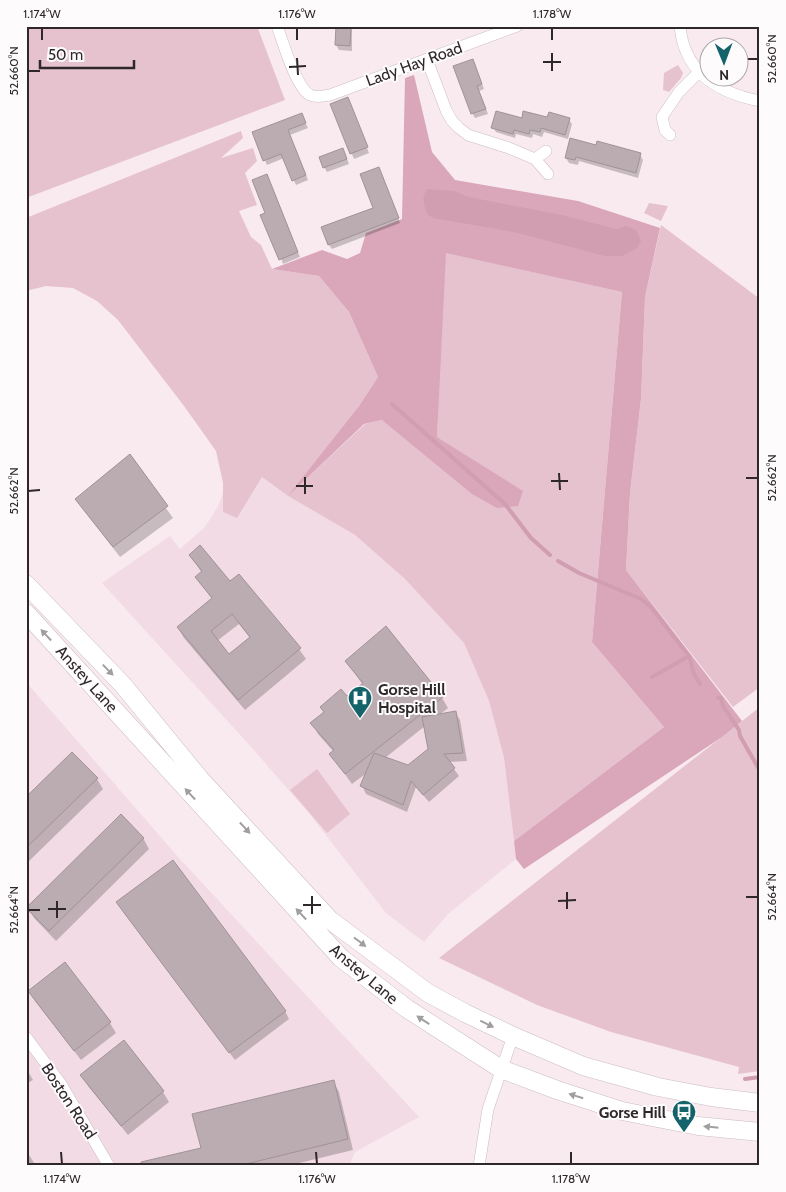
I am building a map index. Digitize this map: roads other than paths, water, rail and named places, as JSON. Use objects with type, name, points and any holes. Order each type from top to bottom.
[{"type":"main road","name":"Anstey Lane","points":[[26,584],[123,685],[200,779],[330,920],[428,993],[465,1014],[583,1066],[649,1084],[711,1097],[760,1104]]},
{"type":"main road","name":"Anstey Lane","points":[[26,613],[341,958],[406,1008],[501,1069],[557,1090],[622,1111],[698,1126],[760,1132]]},
{"type":"street","name":"Lady Hay Road","points":[[277,26],[302,87],[310,94],[320,97],[427,60],[516,26]]},
{"type":"street","points":[[680,26],[686,54],[698,71]]},
{"type":"street","points":[[427,60],[446,110],[459,128],[468,135],[510,148],[534,159],[548,174]]},
{"type":"street","points":[[670,135],[665,130],[662,117],[679,92],[698,73]]},
{"type":"street","points":[[722,88],[760,101]]},
{"type":"street","points":[[534,159],[546,150]]},
{"type":"street","points":[[479,1166],[488,1109],[513,1036]]},
{"type":"street","name":"Boston Road","points":[[26,1038],[61,1084],[109,1166]]},
{"type":"waterway","points":[[392,404],[505,504],[531,538],[550,555]]},
{"type":"waterway","points":[[558,561],[579,573],[641,599],[650,606],[689,656],[694,674],[700,684]]},
{"type":"waterway","points":[[652,677],[689,656]]},
{"type":"waterway","points":[[718,698],[721,698],[723,706],[739,730],[740,736],[760,771]]},
{"type":"waterway","points":[[745,1079],[760,1077]]},
{"type":"place","name":"Gorse Hill Hospital","points":[[360,719]]},
{"type":"place","name":"Gorse Hill","points":[[684,1133]]}]
